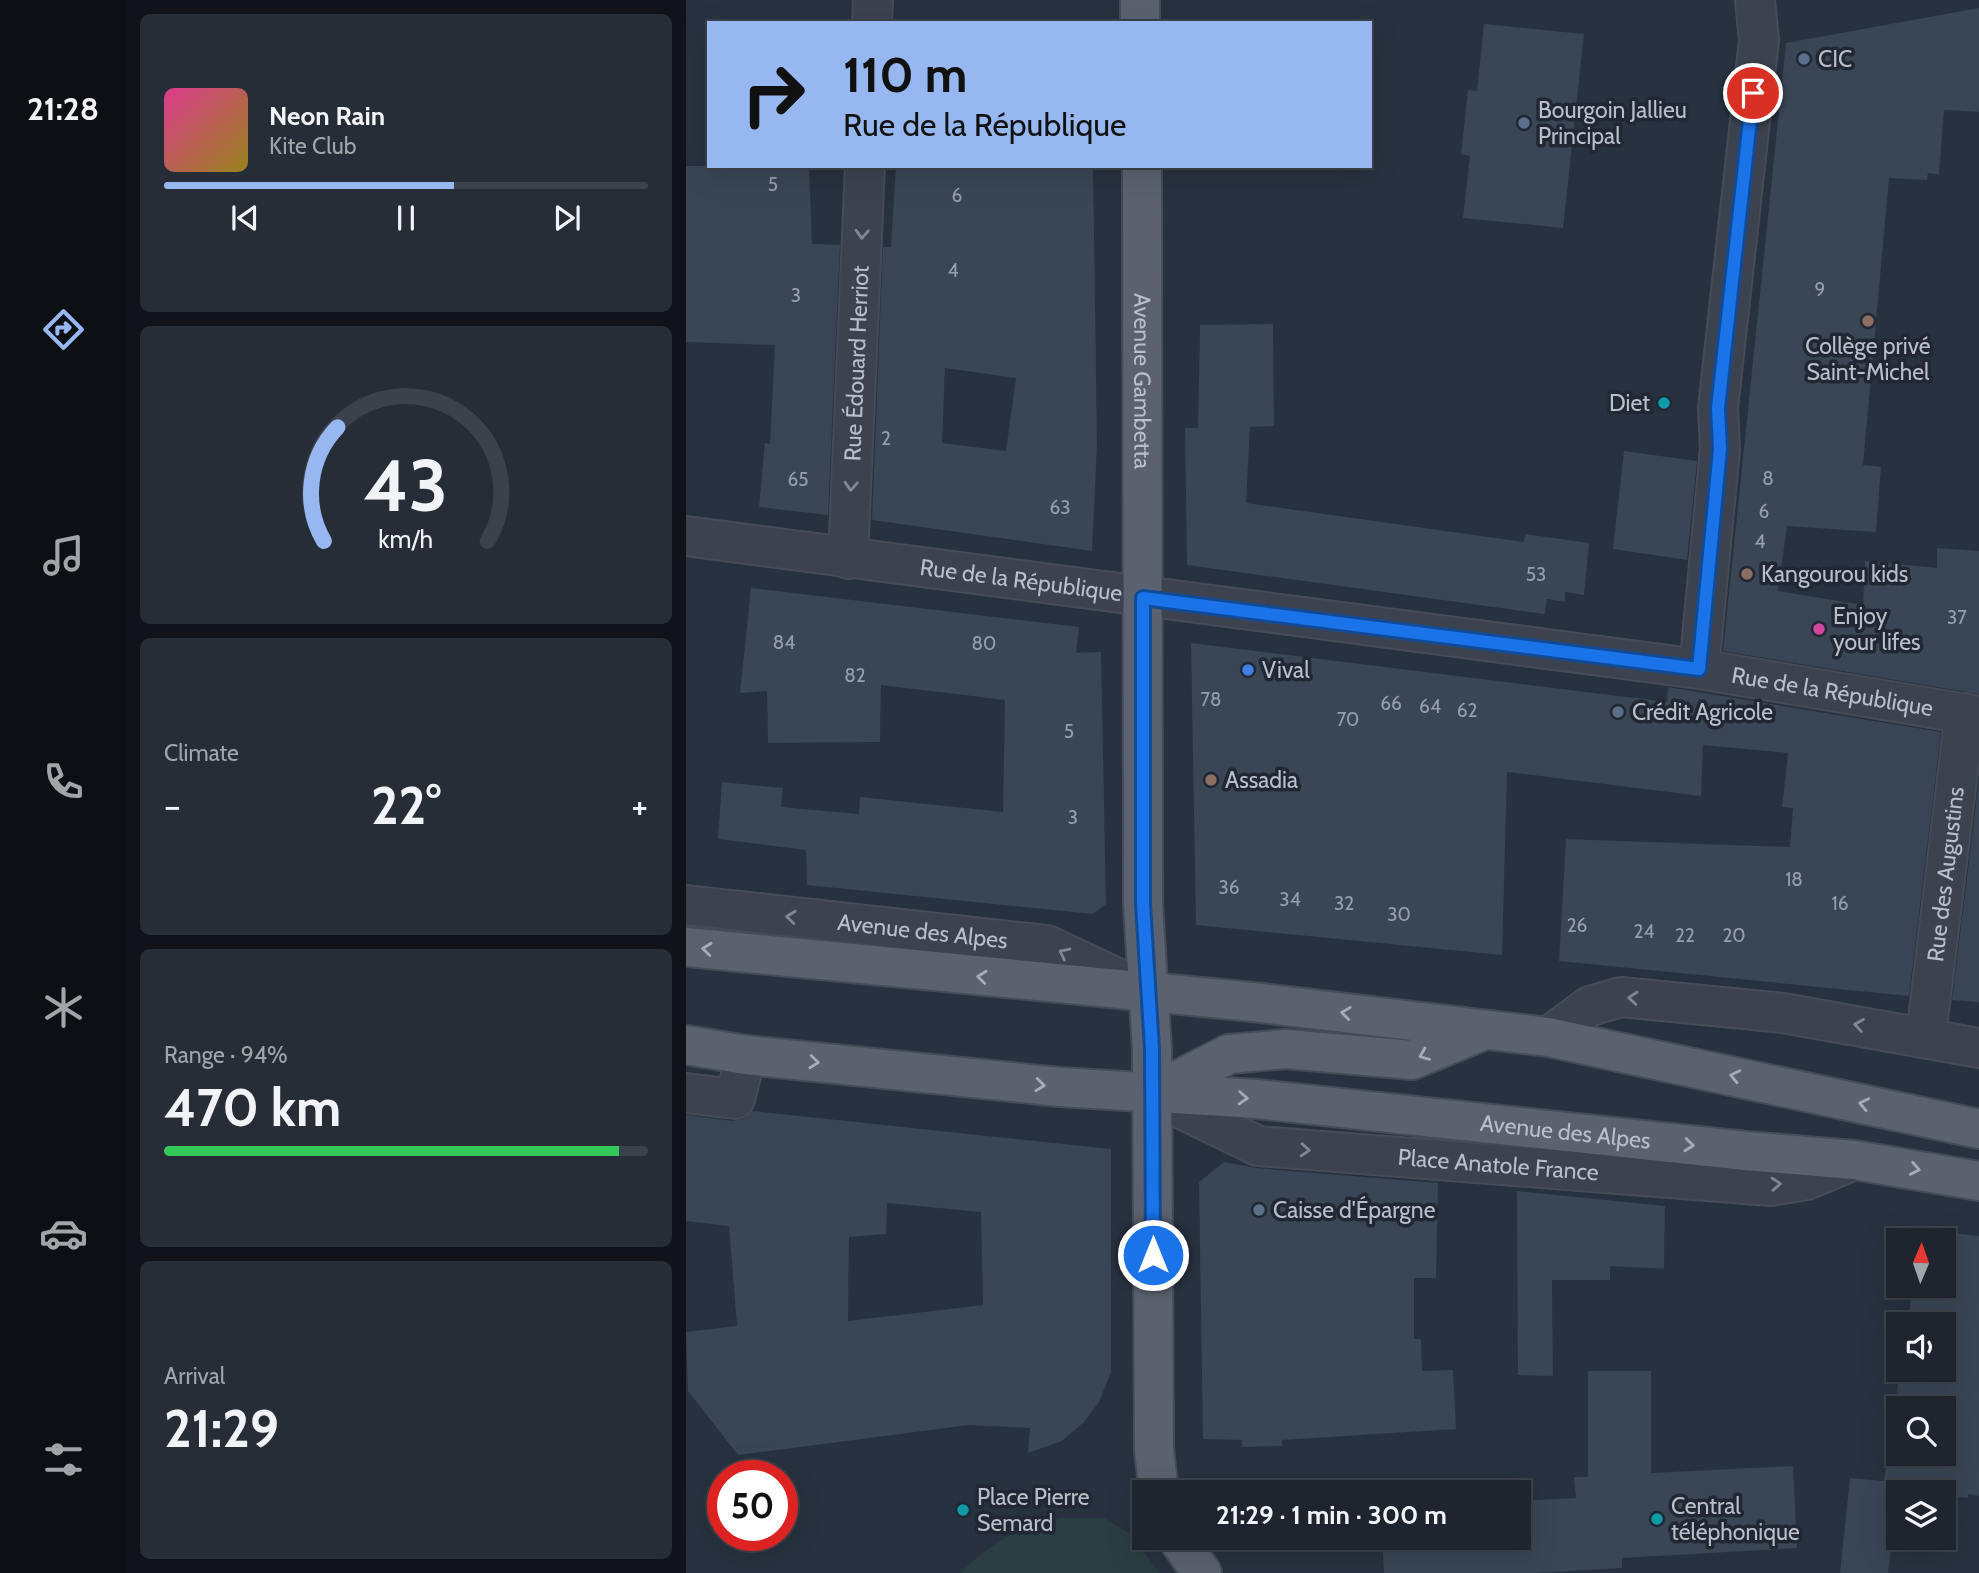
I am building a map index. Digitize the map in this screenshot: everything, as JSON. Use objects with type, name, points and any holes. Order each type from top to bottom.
[{"type":"main road","points":[[1140,0],[1140,21]]},
{"type":"main road","name":"Avenue Gambetta","points":[[1142,168],[1143,904],[1152,1049],[1154,1450],[1157,1480]]},
{"type":"main road","name":"Avenue des Alpes","points":[[686,947],[1148,993],[1548,1037],[1979,1129]]},
{"type":"main road","name":"Avenue des Alpes","points":[[1151,1094],[1229,1054],[1286,1049],[1412,1060],[1487,1029]]},
{"type":"main road","name":"Avenue des Alpes","points":[[686,1045],[746,1055],[1151,1094],[1257,1099],[1854,1160],[1979,1181]]},
{"type":"main road","points":[[1186,1550],[1202,1573]]},
{"type":"street","points":[[872,21],[873,0]]},
{"type":"street","points":[[1699,669],[1720,449],[1718,408],[1759,40],[1755,0]]},
{"type":"street","name":"Rue Édouard Herriot","points":[[848,559],[865,168]]},
{"type":"street","name":"Rue de la République","points":[[686,536],[1699,669],[1972,715]]},
{"type":"street","name":"Rue des Augustins","points":[[1926,1036],[1972,715]]},
{"type":"street","name":"Avenue des Alpes","points":[[686,905],[1047,945],[1148,993]]},
{"type":"street","points":[[1548,1037],[1590,1006],[1622,997],[1783,1013],[1926,1036],[1979,1048]]},
{"type":"street","points":[[686,1093],[735,1099],[746,1055]]},
{"type":"shaded area","points":[[1061,1518],[1105,1518],[1129,1533],[1132,1537],[1132,1550],[1142,1550],[1160,1573],[960,1573],[1006,1537]]},
{"type":"building","points":[[1979,8],[1979,112],[1944,110],[1939,174],[1928,173],[1927,180],[1889,178],[1863,465],[1881,467],[1876,532],[1787,526],[1778,591],[1863,605],[1865,561],[1937,568],[1937,548],[1979,551],[1979,694],[1723,651],[1786,43]]},
{"type":"building","name":"Bourgoin Jallieu Principal","points":[[1484,24],[1584,34],[1563,228],[1463,218],[1470,156],[1461,154],[1468,90],[1477,91]]},
{"type":"building","points":[[686,166],[809,168],[812,244],[840,245],[828,515],[759,507],[765,443],[770,444],[775,345],[686,342]]},
{"type":"building","points":[[896,168],[1093,168],[1097,445],[1092,551],[872,520],[883,247],[891,247]],"holes":[[[945,368],[1016,378],[1006,451],[942,443]]]},
{"type":"building","points":[[1273,324],[1274,426],[1250,427],[1246,503],[1524,542],[1525,534],[1589,543],[1584,595],[1565,592],[1565,602],[1547,599],[1545,614],[1187,565],[1185,428],[1198,428],[1200,325]]},
{"type":"building","points":[[1624,451],[1697,461],[1687,560],[1613,549]]},
{"type":"building","points":[[751,588],[1079,627],[1076,653],[1101,652],[1106,904],[1093,914],[807,885],[806,850],[718,839],[722,782],[783,788],[781,807],[859,814],[860,797],[1003,812],[1005,700],[881,685],[880,742],[768,743],[767,691],[740,693]]},
{"type":"building","points":[[1191,643],[1667,702],[1668,687],[1941,732],[1909,996],[1559,961],[1566,839],[1790,847],[1793,808],[1782,807],[1788,753],[1703,745],[1701,796],[1507,772],[1502,955],[1196,925]]},
{"type":"building","points":[[1979,780],[1979,1002],[1952,1000]]},
{"type":"building","points":[[753,1111],[1111,1149],[1111,1372],[1099,1402],[1084,1422],[1062,1441],[1028,1453],[1030,1428],[969,1425],[738,1455],[688,1391],[686,1332],[737,1326],[729,1226],[686,1221],[686,1115],[733,1121],[743,1119]],"holes":[[[887,1203],[981,1212],[983,1305],[848,1321],[849,1237],[886,1234]]]},
{"type":"building","points":[[1224,1162],[1256,1168],[1438,1183],[1436,1278],[1414,1278],[1414,1339],[1421,1339],[1422,1371],[1453,1370],[1456,1429],[1282,1440],[1282,1446],[1242,1447],[1242,1440],[1203,1439],[1199,1182]]},
{"type":"building","points":[[1517,1191],[1665,1206],[1664,1269],[1610,1266],[1610,1280],[1552,1280],[1553,1376],[1518,1375]]},
{"type":"building","points":[[1956,1234],[1979,1236],[1979,1496],[1968,1494],[1968,1498],[1956,1496],[1956,1480],[1886,1480],[1886,1550],[1891,1550],[1888,1573],[1840,1573],[1850,1478],[1884,1481],[1886,1466],[1956,1466],[1956,1396],[1896,1396],[1898,1382],[1956,1382],[1956,1312],[1909,1312],[1911,1298],[1956,1298]]},
{"type":"building","name":"Central téléphonique","points":[[1588,1371],[1651,1371],[1651,1473],[1793,1466],[1797,1548],[1622,1558],[1622,1568],[1534,1573],[1384,1573],[1383,1550],[1531,1550],[1531,1500],[1576,1498],[1574,1477],[1588,1477]]},
{"type":"place","name":"CIC","points":[[1804,59]]},
{"type":"place","name":"Bourgoin Jallieu Principal","points":[[1524,123]]},
{"type":"place","name":"Collège privé Saint-Michel","points":[[1868,321]]},
{"type":"place","name":"Diet","points":[[1664,403]]},
{"type":"place","name":"Kangourou kids","points":[[1747,574]]},
{"type":"place","name":"Enjoy your lifes","points":[[1819,629]]},
{"type":"place","name":"Vival","points":[[1248,670]]},
{"type":"place","name":"Crédit Agricole","points":[[1618,712]]},
{"type":"place","name":"Assadia","points":[[1211,780]]},
{"type":"place","name":"Caisse d'Épargne","points":[[1259,1210]]},
{"type":"place","name":"Place Pierre Semard","points":[[963,1510]]},
{"type":"place","name":"Central téléphonique","points":[[1657,1519]]},
{"type":"route","points":[[1153,1255],[1152,1049],[1143,904],[1143,598],[1699,669],[1720,449],[1718,408],[1753,93]]}]
